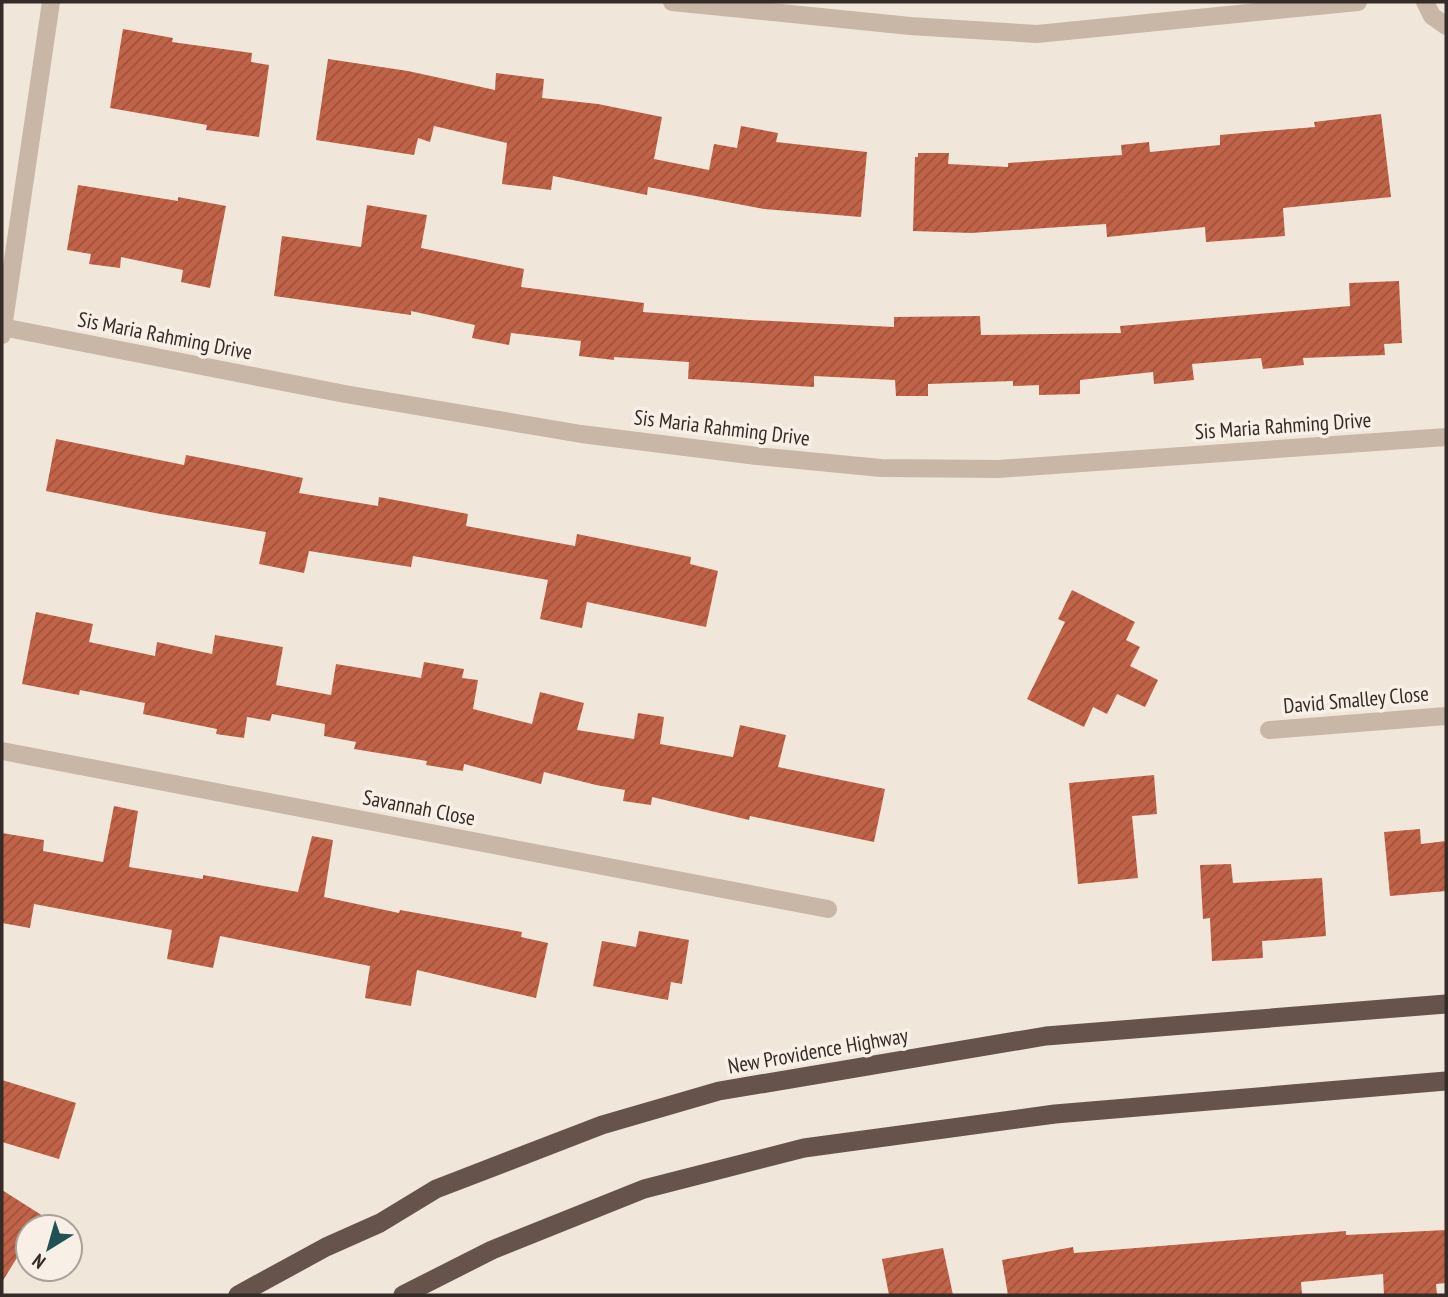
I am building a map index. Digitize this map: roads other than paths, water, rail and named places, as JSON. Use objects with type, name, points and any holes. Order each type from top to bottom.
[{"type":"highway","name":"New Providence Highway","points":[[238,1295],[326,1247],[380,1223],[436,1189],[602,1125],[719,1091],[1046,1036],[1446,1004]]},
{"type":"highway","points":[[403,1295],[492,1250],[644,1189],[804,1148],[1055,1115],[1446,1081]]},
{"type":"street","points":[[2,330],[51,2]]},
{"type":"street","points":[[672,2],[910,26],[1037,34],[1358,2]]},
{"type":"street","points":[[1425,2],[1432,16],[1446,26]]},
{"type":"street","name":"Sis Maria Rahming Drive","points":[[2,330],[345,394],[581,434],[881,468],[998,469],[1446,437]]},
{"type":"street","name":"David Smalley Close","points":[[1269,730],[1446,716]]},
{"type":"street","name":"Savannah Close","points":[[2,751],[828,909]]}]
